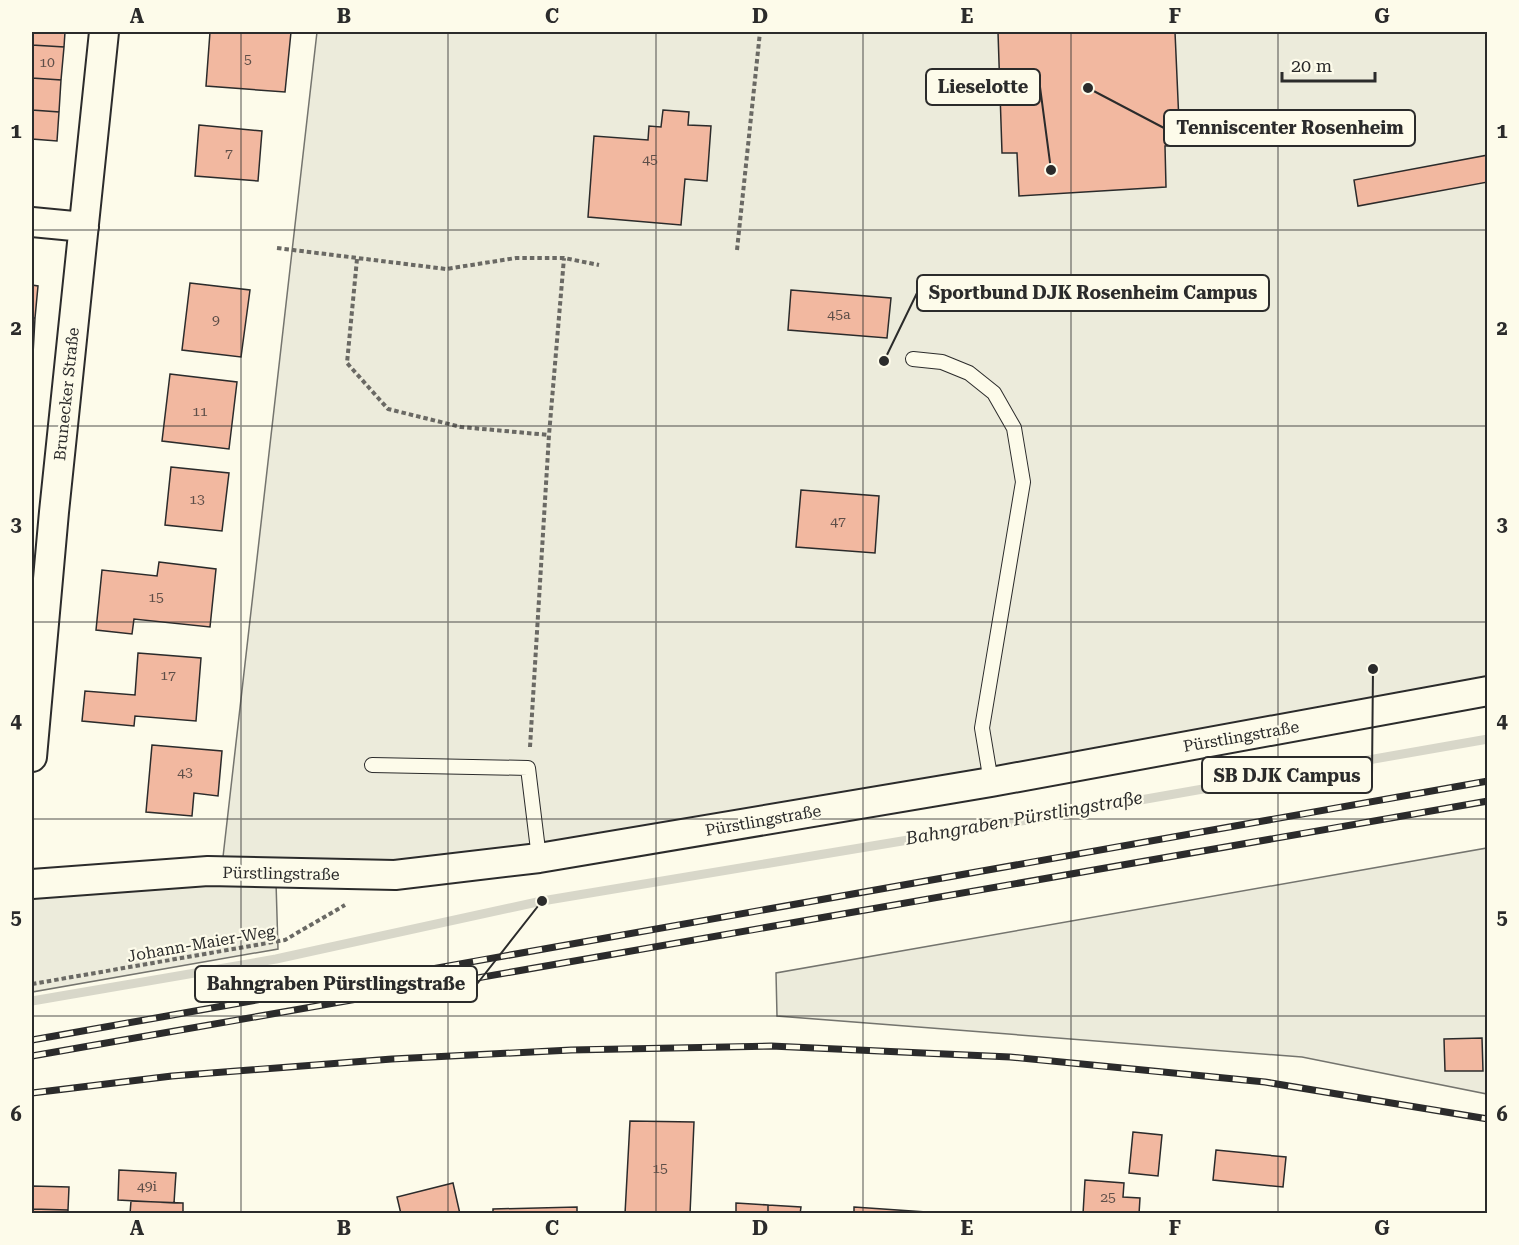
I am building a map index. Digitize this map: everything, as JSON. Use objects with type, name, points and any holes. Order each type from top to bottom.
[{"type":"street","name":"Brunecker Straße","points":[[32,757],[43,511],[84,227],[104,32]]},
{"type":"street","points":[[32,222],[84,227]]},
{"type":"street","name":"Pürstlingstraße","points":[[32,884],[208,871],[395,875],[539,858],[991,782],[1488,691]]},
{"type":"lane","points":[[913,360],[942,362],[969,373],[994,393],[1014,428],[1023,482],[981,728],[991,782]]},
{"type":"lane","points":[[372,765],[528,768],[539,858]]},
{"type":"path","points":[[737,250],[760,32]]},
{"type":"path","points":[[277,248],[446,269],[516,258],[564,258],[599,265]]},
{"type":"path","points":[[528,768],[549,435],[564,258]]},
{"type":"path","points":[[357,259],[347,363],[388,409],[461,427],[549,435]]},
{"type":"path","name":"Johann-Maier-Weg","points":[[32,984],[285,940],[355,899]]},
{"type":"shaded area","points":[[317,32],[1487,32],[1487,691],[395,875],[223,857]]},
{"type":"shaded area","points":[[1487,848],[1487,1094],[1302,1057],[777,1016],[776,973]]},
{"type":"shaded area","points":[[220,882],[276,882],[278,949],[32,992],[32,896]]},
{"type":"building","points":[[32,32],[65,32],[64,47],[32,45]]},
{"type":"building","points":[[210,32],[291,32],[285,92],[206,86]]},
{"type":"building","points":[[998,32],[1175,32],[1180,145],[1165,146],[1166,187],[1019,196],[1017,153],[1002,153]]},
{"type":"building","points":[[32,45],[64,47],[61,80],[32,78]]},
{"type":"building","points":[[32,78],[61,80],[59,112],[32,110]]},
{"type":"building","points":[[32,110],[59,112],[57,141],[32,139]]},
{"type":"building","points":[[663,110],[689,112],[688,125],[711,126],[707,181],[685,179],[681,225],[588,217],[594,136],[648,140],[649,126],[661,127]]},
{"type":"building","points":[[199,125],[262,131],[258,181],[195,176]]},
{"type":"building","points":[[1488,155],[1488,182],[1358,206],[1354,180]]},
{"type":"building","points":[[190,283],[250,290],[241,357],[182,350]]},
{"type":"building","points":[[32,285],[38,286],[35,318],[32,318]]},
{"type":"building","points":[[791,290],[891,298],[887,338],[788,330]]},
{"type":"building","points":[[32,318],[35,318],[33,354],[32,353]]},
{"type":"building","points":[[170,374],[237,382],[229,449],[162,441]]},
{"type":"building","points":[[171,467],[229,473],[222,531],[165,525]]},
{"type":"building","points":[[801,490],[879,496],[875,553],[796,547]]},
{"type":"building","points":[[159,562],[216,569],[210,627],[134,619],[132,634],[96,630],[102,570],[157,576]]},
{"type":"building","points":[[138,653],[201,658],[196,721],[135,716],[134,726],[82,721],[85,691],[135,695]]},
{"type":"building","points":[[152,745],[222,751],[218,796],[194,793],[192,816],[146,812]]},
{"type":"building","points":[[1482,1038],[1483,1071],[1445,1071],[1444,1039]]},
{"type":"building","points":[[630,1121],[694,1122],[690,1214],[625,1214]]},
{"type":"building","points":[[1133,1132],[1162,1135],[1158,1176],[1129,1173]]},
{"type":"building","points":[[1216,1150],[1286,1157],[1283,1187],[1213,1180]]},
{"type":"building","points":[[119,1170],[176,1173],[174,1203],[118,1200]]},
{"type":"building","points":[[1085,1180],[1124,1183],[1123,1197],[1140,1198],[1139,1214],[1083,1214]]},
{"type":"building","points":[[453,1183],[460,1214],[401,1214],[397,1197]]},
{"type":"building","points":[[32,1186],[69,1187],[68,1210],[32,1209]]},
{"type":"building","points":[[131,1201],[183,1203],[183,1214],[130,1214]]},
{"type":"building","points":[[736,1203],[768,1205],[768,1214],[736,1214]]},
{"type":"building","points":[[768,1205],[801,1207],[800,1214],[768,1214]]},
{"type":"building","points":[[577,1207],[577,1214],[493,1214],[493,1209]]},
{"type":"building","points":[[854,1207],[926,1212],[926,1214],[854,1214]]},
{"type":"building","points":[[32,1209],[68,1210],[68,1214],[32,1214]]},
{"type":"waterway","name":"Bahngraben Pürstlingstraße","points":[[32,1001],[276,959],[542,901],[998,825],[1488,739]]},
{"type":"railway","points":[[32,1040],[1488,781]]},
{"type":"railway","points":[[32,1056],[1488,801]]},
{"type":"railway","points":[[32,1093],[172,1076],[392,1059],[571,1050],[771,1046],[1010,1057],[1265,1082],[1488,1119]]},
{"type":"place","name":"Tenniscenter Rosenheim","points":[[1088,88]]},
{"type":"place","name":"Lieselotte","points":[[1051,170]]},
{"type":"place","name":"Sportbund DJK Rosenheim Campus","points":[[884,361]]},
{"type":"place","name":"SB DJK Campus","points":[[1373,669]]},
{"type":"place","name":"Bahngraben Pürstlingstraße","points":[[542,901]]}]
